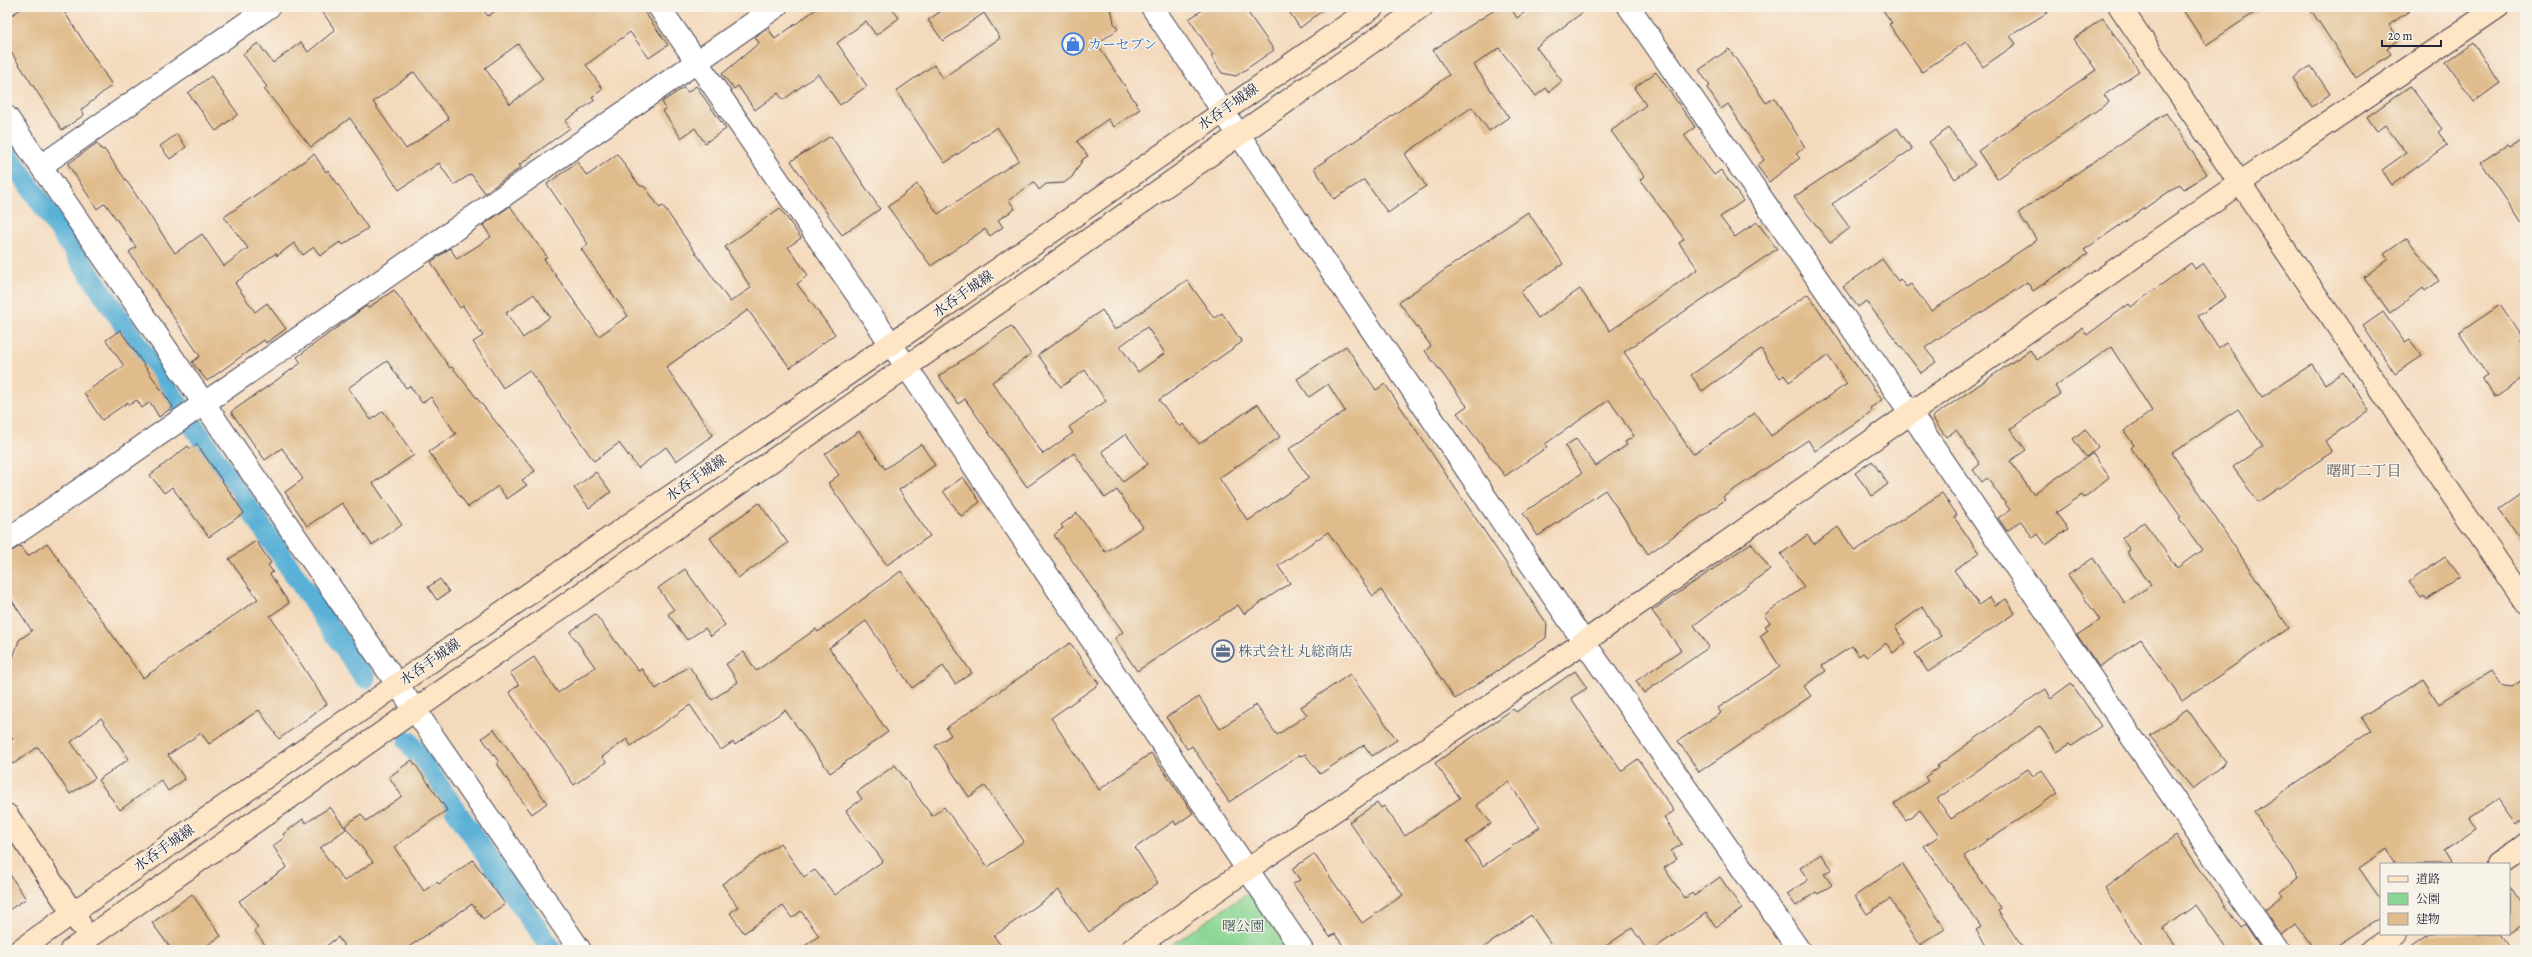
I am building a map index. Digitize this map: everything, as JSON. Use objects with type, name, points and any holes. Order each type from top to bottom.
[{"type":"main road","name":"水呑手城線","points":[[20,950],[398,684],[891,344],[1223,110],[1373,7]]},
{"type":"main road","name":"水呑手城線","points":[[86,946],[416,708],[1422,7]]},
{"type":"main road","points":[[2120,7],[2238,184],[2525,602]]},
{"type":"main road","points":[[1131,950],[1584,642],[1910,412],[2238,184],[2498,7]]},
{"type":"main road","points":[[7,815],[73,912],[86,946]]},
{"type":"main road","points":[[2498,863],[2525,845]]},
{"type":"main road","points":[[2372,950],[2394,935]]},
{"type":"street","points":[[41,166],[269,7]]},
{"type":"street","points":[[659,7],[891,344],[1302,950]]},
{"type":"street","points":[[7,540],[203,402],[776,7]]},
{"type":"street","points":[[1152,7],[1240,134],[1584,642],[1799,950]]},
{"type":"street","points":[[1629,7],[1910,412],[2277,950]]},
{"type":"street","points":[[7,117],[416,708],[580,950]]},
{"type":"green space","name":"曙公園","points":[[1251,895],[1289,950],[1164,950],[1243,896]]},
{"type":"building","points":[[24,7],[61,7],[112,85],[81,110],[84,115],[62,130],[7,46],[7,18]]},
{"type":"building","points":[[319,7],[481,7],[488,16],[501,7],[641,7],[668,45],[649,58],[630,32],[586,65],[603,89],[592,97],[595,100],[565,121],[570,128],[519,165],[521,167],[485,193],[471,174],[454,185],[439,163],[399,190],[350,118],[311,147],[264,89],[267,87],[243,54],[258,43],[273,63],[301,42],[308,52],[335,30]],"holes":[[[518,44],[543,79],[510,104],[485,68]],[[414,72],[449,119],[406,149],[373,102]]]},
{"type":"building","points":[[819,7],[891,7],[899,18],[876,35],[866,21],[837,43],[867,86],[840,105],[818,74],[783,100],[778,93],[755,110],[738,86],[734,89],[722,74],[759,43],[755,37],[768,28],[775,39]]},
{"type":"building","points":[[947,7],[1111,7],[1114,23],[1118,29],[1097,44],[1140,109],[1114,127],[1108,119],[1077,141],[1088,156],[1083,159],[1072,177],[1064,183],[1046,184],[1039,190],[1034,182],[1009,200],[1015,209],[998,220],[1003,227],[990,236],[985,229],[931,266],[888,207],[917,184],[938,214],[1019,160],[997,127],[945,163],[896,91],[934,65],[943,78],[1000,38],[984,13],[943,41],[928,20]]},
{"type":"building","points":[[1207,7],[1244,7],[1274,50],[1236,76],[1222,73],[1211,56],[1213,55],[1189,19]]},
{"type":"building","points":[[1286,7],[1327,7],[1300,28]]},
{"type":"building","points":[[1499,7],[1510,7],[1517,18],[1532,7],[1590,7],[1536,47],[1562,81],[1549,92],[1546,88],[1536,96],[1499,48],[1474,65],[1509,117],[1489,131],[1472,107],[1405,154],[1426,186],[1388,213],[1364,180],[1334,199],[1314,168],[1385,121],[1449,75],[1433,50]]},
{"type":"building","points":[[1881,7],[2056,7],[2010,36],[2016,44],[1983,67],[1966,42],[1922,72],[1889,24],[1892,23]]},
{"type":"building","points":[[2181,7],[2263,7],[2206,45]]},
{"type":"building","points":[[2309,7],[2415,7],[2389,25],[2399,39],[2387,48],[2391,54],[2356,78]]},
{"type":"building","points":[[2103,18],[2139,71],[2104,95],[2109,102],[1997,179],[1978,151],[2096,70],[2074,39]]},
{"type":"building","points":[[2473,43],[2500,83],[2474,102],[2446,62]]},
{"type":"building","points":[[1729,49],[1766,103],[1774,98],[1805,147],[1796,154],[1800,158],[1769,182],[1757,166],[1764,160],[1728,104],[1721,109],[1707,88],[1710,86],[1699,70]]},
{"type":"building","points":[[2311,66],[2330,94],[2312,107],[2293,78]]},
{"type":"building","points":[[1656,72],[1695,127],[1684,135],[1714,175],[1721,170],[1743,201],[1720,217],[1735,237],[1757,222],[1777,249],[1624,352],[1646,384],[1645,385],[1693,454],[1755,413],[1771,436],[1847,384],[1828,356],[1789,382],[1784,375],[1780,378],[1761,349],[1702,391],[1691,375],[1808,294],[1864,377],[1865,376],[1882,400],[1870,408],[1872,411],[1815,451],[1808,440],[1723,497],[1725,500],[1648,554],[1605,490],[1538,536],[1523,513],[1582,473],[1565,446],[1576,439],[1596,466],[1627,445],[1625,442],[1634,436],[1609,400],[1545,444],[1547,447],[1505,476],[1457,413],[1467,406],[1425,351],[1431,346],[1399,302],[1528,212],[1563,264],[1520,292],[1538,318],[1580,289],[1610,331],[1698,269],[1679,243],[1684,239],[1640,180],[1644,176],[1611,131],[1646,105],[1634,88]]},
{"type":"building","points":[[211,76],[238,114],[216,131],[188,93]]},
{"type":"building","points":[[696,86],[726,129],[705,143],[695,128],[681,138],[663,111],[666,109],[662,102],[683,88],[688,92]]},
{"type":"building","points":[[2410,86],[2442,129],[2438,132],[2448,145],[2392,185],[2382,170],[2406,153],[2385,125],[2377,131],[2367,117]]},
{"type":"building","points":[[2166,113],[2207,174],[2184,189],[2180,184],[2084,250],[2088,254],[2033,291],[2027,282],[1991,307],[1950,330],[1925,348],[1936,362],[1921,373],[1866,301],[1858,307],[1843,287],[1882,259],[1898,281],[1900,279],[1906,287],[1911,284],[1931,311],[2037,240],[2018,213]]},
{"type":"building","points":[[1897,128],[1912,149],[1832,204],[1850,228],[1830,243],[1794,197]]},
{"type":"building","points":[[1949,128],[1975,165],[1955,179],[1929,142]]},
{"type":"building","points":[[177,134],[186,147],[170,159],[160,146]]},
{"type":"building","points":[[831,136],[880,209],[842,235],[791,161]]},
{"type":"building","points":[[2525,138],[2525,228],[2481,162],[2507,145],[2509,147]]},
{"type":"building","points":[[97,143],[102,150],[104,149],[175,253],[202,234],[224,266],[248,248],[224,217],[314,154],[326,172],[328,170],[368,228],[343,245],[340,242],[320,256],[314,247],[303,255],[294,243],[277,256],[276,253],[235,283],[255,312],[267,303],[286,329],[266,343],[264,340],[207,381],[192,362],[200,356],[129,252],[136,247],[105,203],[97,209],[68,164]]},
{"type":"building","points":[[617,154],[639,185],[645,187],[660,208],[663,206],[730,302],[751,288],[725,247],[780,208],[801,238],[788,247],[808,275],[797,284],[835,334],[790,368],[748,310],[666,367],[713,435],[676,461],[666,447],[638,468],[619,443],[594,461],[529,370],[503,388],[473,342],[483,336],[463,306],[460,308],[431,262],[450,248],[457,259],[491,237],[483,225],[510,206],[547,257],[544,259],[599,336],[628,316],[581,249],[588,244],[547,184],[577,162],[587,176]],"holes":[[[534,294],[550,317],[523,338],[506,313]]]},
{"type":"building","points":[[2407,238],[2439,281],[2425,291],[2423,288],[2390,313],[2364,277],[2388,259],[2384,254]]},
{"type":"building","points":[[2191,263],[2195,269],[2203,263],[2226,297],[2198,316],[2218,348],[2226,343],[2262,397],[2312,364],[2325,384],[2343,372],[2369,410],[2325,441],[2332,452],[2258,502],[2233,467],[2263,446],[2238,409],[2172,453],[2289,628],[2182,701],[2141,639],[2099,667],[2077,635],[2100,620],[2068,575],[2093,558],[2125,603],[2151,585],[2127,552],[2130,550],[2122,538],[2144,522],[2177,568],[2202,550],[2179,518],[2181,517],[2131,448],[2134,445],[2124,431],[2152,411],[2111,347],[2055,386],[2060,394],[2010,429],[2026,450],[2010,461],[2033,494],[2093,453],[2109,477],[2084,498],[2082,495],[2056,513],[2068,529],[2046,545],[2038,534],[2033,538],[2021,521],[2007,531],[1998,518],[2010,510],[1987,478],[1982,482],[1973,470],[1980,464],[1956,430],[1946,437],[1932,417],[2030,350],[2037,360],[2082,328],[2087,335],[2129,304],[2131,307]]},
{"type":"building","points":[[1187,280],[1214,318],[1222,313],[1242,342],[1159,400],[1180,427],[1183,424],[1199,444],[1258,404],[1280,437],[1219,478],[1248,521],[1309,478],[1289,449],[1345,411],[1328,384],[1309,397],[1297,379],[1346,346],[1376,390],[1385,384],[1547,624],[1546,638],[1455,699],[1381,590],[1373,596],[1328,532],[1278,566],[1290,583],[1244,614],[1238,605],[1137,671],[1115,638],[1123,632],[1054,535],[1063,528],[1061,525],[1077,513],[1105,552],[1143,527],[1117,490],[1105,498],[1074,453],[1027,487],[965,399],[958,404],[939,376],[1011,326],[1031,354],[992,382],[1043,454],[1073,433],[1069,427],[1106,401],[1085,370],[1061,387],[1038,355],[1102,310],[1115,330]],"holes":[[[1147,327],[1165,353],[1138,372],[1120,346]],[[1126,434],[1148,464],[1123,482],[1102,451]]]},
{"type":"building","points":[[394,290],[450,368],[452,367],[535,471],[522,480],[527,485],[507,499],[498,486],[468,507],[429,452],[456,434],[431,397],[422,403],[410,386],[406,388],[387,361],[348,388],[371,420],[383,411],[414,455],[373,483],[402,525],[372,545],[342,503],[307,526],[285,492],[303,479],[282,448],[265,460],[231,412],[301,363],[297,357],[366,306],[368,308]]},
{"type":"building","points":[[2500,305],[2522,338],[2519,340],[2525,349],[2525,376],[2495,397],[2482,378],[2487,375],[2459,333]]},
{"type":"building","points":[[2383,312],[2405,343],[2410,340],[2422,356],[2395,374],[2363,326]]},
{"type":"building","points":[[120,330],[173,407],[159,417],[150,402],[142,408],[137,400],[129,405],[128,402],[102,420],[84,393],[124,366],[106,340]]},
{"type":"building","points":[[2085,429],[2098,447],[2086,457],[2073,439]]},
{"type":"building","points":[[859,431],[885,469],[921,444],[935,465],[899,490],[930,536],[887,565],[828,483],[839,475],[825,454]]},
{"type":"building","points":[[197,444],[244,513],[209,537],[172,487],[164,493],[150,475],[188,446],[190,449]]},
{"type":"building","points":[[1872,461],[1888,484],[1872,496],[1855,473]]},
{"type":"building","points":[[596,472],[611,492],[589,508],[574,488]]},
{"type":"building","points":[[963,477],[980,502],[961,516],[943,491]]},
{"type":"building","points":[[2525,491],[2525,545],[2499,510]]},
{"type":"building","points":[[1942,493],[1957,515],[1954,517],[1979,553],[1954,570],[1979,605],[1990,597],[1995,605],[2006,599],[2015,613],[1928,672],[1915,653],[1941,636],[1922,607],[1895,627],[1906,643],[1893,653],[1886,643],[1867,657],[1863,653],[1859,656],[1852,646],[1822,666],[1826,671],[1804,686],[1811,696],[1699,772],[1678,741],[1721,713],[1718,708],[1780,667],[1760,636],[1768,630],[1765,626],[1770,623],[1764,615],[1804,587],[1781,554],[1807,535],[1814,544],[1838,527],[1855,551]]},
{"type":"building","points":[[759,503],[788,543],[738,578],[710,538]]},
{"type":"building","points":[[256,541],[271,563],[268,565],[273,572],[270,574],[289,603],[270,616],[327,704],[279,739],[259,710],[209,744],[201,733],[168,755],[185,779],[168,791],[161,780],[120,810],[98,780],[129,759],[101,718],[71,742],[95,778],[70,794],[38,747],[13,764],[7,755],[7,743],[13,739],[7,730],[7,677],[19,640],[32,631],[7,593],[7,554],[20,546],[28,556],[47,543],[143,678],[258,599],[229,559]]},
{"type":"building","points":[[1751,543],[1770,569],[1694,625],[1709,647],[1644,693],[1636,681],[1681,650],[1652,611]]},
{"type":"building","points":[[2445,557],[2460,576],[2427,600],[2424,596],[2421,598],[2409,582]]},
{"type":"building","points":[[685,569],[725,625],[711,636],[705,628],[687,640],[668,614],[674,610],[658,588]]},
{"type":"building","points":[[901,571],[972,673],[955,684],[943,666],[912,688],[866,621],[829,648],[888,732],[830,773],[785,710],[735,745],[733,742],[721,750],[690,705],[631,746],[627,739],[602,757],[606,762],[574,785],[509,692],[519,685],[510,673],[534,657],[558,693],[595,667],[570,632],[595,614],[638,671],[642,669],[656,689],[689,666],[712,700],[738,682],[726,664],[744,652],[756,671],[816,629],[818,632]]},
{"type":"building","points":[[440,579],[449,592],[437,600],[428,587]]},
{"type":"building","points":[[1070,643],[1099,684],[1051,718],[1099,790],[1151,753],[1193,813],[1176,825],[1174,821],[1135,848],[1158,883],[1089,932],[1059,890],[994,936],[1004,950],[799,950],[819,936],[801,911],[792,918],[783,906],[744,933],[730,913],[738,907],[722,884],[780,843],[804,877],[815,870],[835,895],[883,861],[846,811],[862,799],[857,792],[895,765],[932,816],[944,807],[988,867],[1024,841],[985,786],[969,797],[935,746],[951,735],[946,728]]},
{"type":"building","points":[[1575,671],[1587,688],[1571,698],[1621,771],[1638,759],[1674,811],[1664,818],[1682,844],[1671,851],[1677,859],[1664,868],[1685,898],[1692,893],[1694,896],[1720,877],[1742,909],[1716,927],[1706,913],[1652,950],[1647,950],[1632,928],[1600,950],[1555,950],[1531,915],[1480,950],[1346,950],[1335,934],[1330,937],[1293,884],[1300,880],[1292,869],[1314,854],[1362,923],[1403,895],[1349,822],[1377,803],[1381,808],[1384,806],[1405,836],[1460,798],[1435,763],[1513,709],[1516,712]],"holes":[[[1508,782],[1540,827],[1483,866],[1466,842],[1491,823],[1476,805]]]},
{"type":"building","points":[[2491,671],[2500,685],[2512,687],[2525,678],[2525,818],[2516,824],[2498,799],[2470,818],[2477,829],[2444,851],[2451,863],[2395,863],[2387,849],[2359,868],[2380,899],[2380,918],[2330,950],[2315,950],[2296,924],[2282,935],[2265,910],[2283,896],[2280,892],[2298,878],[2254,812],[2371,731],[2361,717],[2423,679],[2439,704]]},
{"type":"building","points":[[1350,674],[1397,740],[1372,756],[1364,745],[1320,774],[1305,754],[1300,755],[1229,802],[1192,746],[1187,749],[1166,717],[1199,697],[1220,729],[1256,705],[1277,735],[1307,715],[1301,707]]},
{"type":"building","points":[[2071,683],[2101,726],[2072,746],[2070,744],[2057,752],[2040,726],[1937,799],[1951,819],[2028,769],[2033,776],[2042,770],[2058,793],[1964,856],[2001,909],[1998,911],[2024,950],[1989,950],[1976,930],[1981,927],[1924,846],[1939,836],[1920,810],[1906,820],[1894,804],[1928,781],[1925,777],[1938,768],[1937,766],[2035,696],[2046,689],[2051,698]]},
{"type":"building","points":[[2187,709],[2226,762],[2193,789],[2150,736]]},
{"type":"building","points":[[494,729],[547,803],[532,814],[512,787],[497,763],[499,762],[482,738]]},
{"type":"building","points":[[412,760],[447,810],[394,847],[424,891],[437,882],[439,884],[473,860],[505,904],[483,919],[472,904],[404,950],[347,950],[338,937],[321,950],[269,950],[254,930],[258,928],[239,901],[287,867],[273,846],[285,837],[283,834],[303,819],[306,823],[330,807],[346,829],[320,848],[344,881],[373,862],[345,826],[361,814],[366,821],[402,796],[389,777]]},
{"type":"building","points":[[2176,835],[2241,928],[2245,925],[2261,949],[2228,950],[2196,905],[2163,928],[2179,950],[2144,950],[2105,888]]},
{"type":"building","points":[[1821,854],[1832,869],[1824,874],[1832,885],[1818,894],[1816,892],[1796,906],[1787,894],[1808,880],[1800,868]]},
{"type":"building","points":[[1902,863],[1945,929],[1920,945],[1890,899],[1867,914],[1855,896]]},
{"type":"building","points":[[7,870],[26,899],[7,911]]},
{"type":"building","points":[[2510,886],[2525,908],[2525,923],[2510,933]]},
{"type":"building","points":[[192,894],[221,936],[200,950],[172,950],[152,923]]},
{"type":"building","points":[[2428,935],[2501,935],[2512,950],[2406,950]]},
{"type":"waterway","points":[[7,153],[365,678]]},
{"type":"waterway","points":[[408,741],[552,950]]},
{"type":"place","name":"カーセブン","points":[[1073,44]]},
{"type":"place","name":"株式会社 丸総商店","points":[[1223,651]]},
{"type":"district","name":"曙町二丁目","points":[[2364,471]]}]
